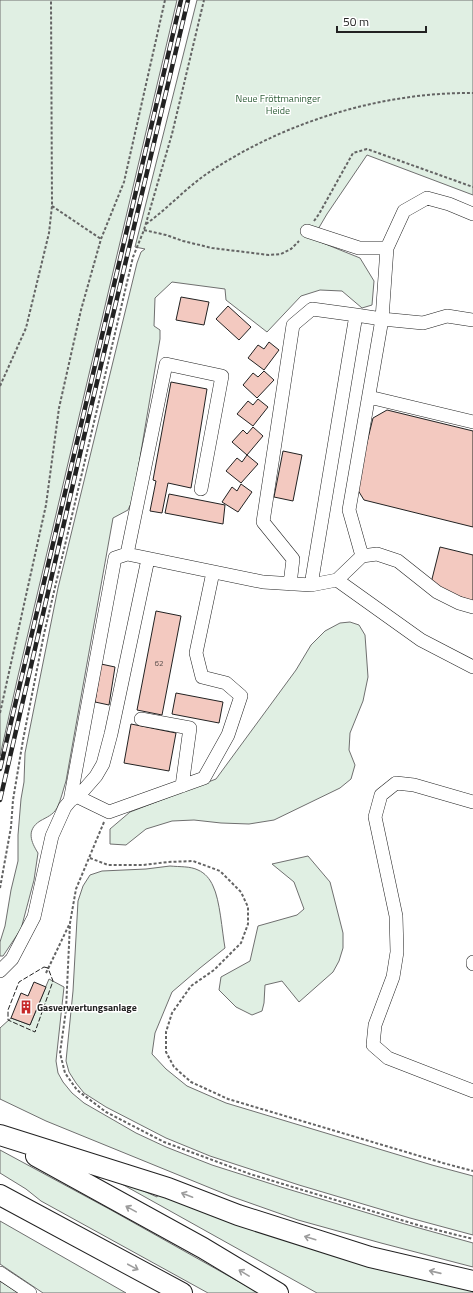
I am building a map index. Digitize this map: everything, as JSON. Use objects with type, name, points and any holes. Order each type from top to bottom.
[{"type":"highway","points":[[0,1136],[168,1188],[238,1215],[370,1257],[473,1281]]},
{"type":"highway","points":[[0,1136],[203,1248],[278,1293]]},
{"type":"highway","points":[[0,1195],[182,1293]]},
{"type":"highway","points":[[0,1207],[153,1293]]},
{"type":"street","points":[[362,556],[349,510],[382,319],[387,248],[404,211],[427,198],[449,204],[473,214]]},
{"type":"street","points":[[307,231],[359,248],[387,248]]},
{"type":"street","points":[[290,584],[293,559],[263,522],[293,325],[312,309],[423,323],[447,316],[473,320]]},
{"type":"street","points":[[311,585],[356,315]]},
{"type":"street","points":[[128,554],[166,364],[222,376],[201,489]]},
{"type":"street","points":[[369,397],[473,422]]},
{"type":"street","points":[[73,799],[115,558],[128,554],[263,582],[311,585],[337,580],[362,556],[377,554],[398,561],[437,592],[458,603],[473,607]]},
{"type":"street","points":[[0,971],[12,959],[34,917],[52,836],[65,808],[96,776],[103,764],[118,704],[148,559]]},
{"type":"street","points":[[73,799],[109,812],[204,778],[228,735],[241,696],[226,682],[202,677],[196,653],[213,572]]},
{"type":"street","points":[[337,580],[422,640],[473,667]]},
{"type":"street","points":[[141,719],[190,728],[182,786]]},
{"type":"street","points":[[473,802],[414,785],[396,783],[381,795],[375,817],[396,916],[396,952],[393,977],[374,1025],[373,1045],[388,1058],[473,1091]]},
{"type":"street","points":[[0,1273],[30,1293]]},
{"type":"path","points":[[0,386],[26,328],[49,233],[52,206],[51,0]]},
{"type":"path","points":[[0,714],[46,505],[59,408],[81,310],[101,239],[124,182],[165,0]]},
{"type":"path","points":[[0,888],[12,827],[13,800],[23,740],[44,634],[133,257],[144,230],[172,134],[204,0]]},
{"type":"path","points":[[145,224],[157,216],[190,186],[206,174],[278,133],[324,117],[393,99],[430,94],[473,93]]},
{"type":"path","points":[[144,230],[212,248],[269,255],[281,254],[291,250],[307,231],[319,214],[353,153],[367,149],[473,187]]},
{"type":"path","points":[[52,206],[101,239]]},
{"type":"path","points":[[109,812],[76,889],[70,923],[66,1010],[60,1053],[65,1073],[77,1090],[106,1112],[164,1142],[250,1174],[421,1226],[473,1239]]},
{"type":"path","points":[[90,858],[108,865],[143,865],[193,861],[220,871],[242,892],[248,907],[248,924],[241,943],[214,970],[191,986],[172,1012],[166,1032],[166,1052],[174,1067],[191,1082],[228,1099],[473,1171]]},
{"type":"path","points":[[46,973],[70,923]]},
{"type":"green space","points":[[0,0],[177,0],[0,756]]},
{"type":"green space","name":"Neue Fröttmaninger Heide","points":[[197,0],[473,0],[473,195],[367,155],[327,214],[313,239],[360,258],[374,281],[372,305],[362,308],[342,291],[320,290],[301,296],[267,332],[226,300],[225,289],[172,282],[155,298],[154,326],[160,330],[160,339],[133,499],[128,510],[113,518],[66,781],[60,802],[54,812],[50,816],[40,821],[31,832],[33,845],[38,853],[34,880],[21,929],[3,956],[0,956],[0,942],[5,926],[18,861],[18,835],[24,782],[25,753],[58,588],[137,263],[141,252],[145,249],[135,247]]},
{"type":"green space","points":[[350,622],[359,625],[365,635],[368,677],[363,701],[350,733],[349,750],[355,765],[351,779],[340,788],[274,820],[249,824],[194,820],[172,821],[146,829],[126,845],[110,844],[110,829],[130,812],[216,779],[296,670],[311,645],[325,631],[340,623]]},
{"type":"green space","points":[[308,856],[330,882],[343,933],[343,948],[339,961],[333,972],[299,1002],[282,981],[265,985],[262,1011],[252,1015],[236,1007],[219,990],[221,977],[250,961],[258,926],[297,915],[304,909],[294,882],[272,864]]},
{"type":"green space","points":[[170,866],[188,867],[207,876],[217,899],[225,948],[172,992],[155,1033],[152,1054],[166,1069],[187,1086],[226,1103],[473,1176],[473,1235],[299,1185],[210,1156],[166,1138],[106,1107],[84,1093],[69,1072],[66,1061],[73,991],[78,901],[83,886],[90,875],[102,871],[146,869]]},
{"type":"green space","points":[[49,979],[64,987],[56,1061],[58,1073],[72,1093],[84,1103],[136,1133],[166,1147],[212,1165],[401,1223],[473,1243],[473,1267],[298,1220],[230,1196],[46,1121],[0,1099],[0,1028],[11,1018],[30,1025]]},
{"type":"green space","points":[[0,1150],[259,1293],[208,1293],[41,1201],[26,1189],[0,1173]]},
{"type":"green space","points":[[111,1178],[124,1182],[157,1197],[159,1191],[473,1287],[473,1293],[317,1293]]},
{"type":"green space","points":[[0,1221],[126,1293],[43,1293],[0,1264]]},
{"type":"green space","points":[[0,1281],[18,1293],[0,1293]]},
{"type":"building","points":[[181,297],[209,302],[204,325],[176,320]]},
{"type":"building","points":[[228,306],[251,327],[239,340],[216,319]]},
{"type":"building","points":[[269,342],[279,350],[264,370],[248,358],[258,345],[264,349]]},
{"type":"building","points":[[264,371],[274,380],[257,398],[243,385],[253,373],[258,377]]},
{"type":"building","points":[[171,382],[207,389],[191,488],[168,483],[162,513],[150,511],[156,481],[153,480]]},
{"type":"building","points":[[258,399],[268,407],[253,426],[237,414],[248,401],[253,405]]},
{"type":"building","points":[[387,410],[473,431],[473,527],[364,500],[356,487],[373,418]]},
{"type":"building","points":[[253,427],[263,436],[247,455],[232,442],[243,430],[247,434]]},
{"type":"building","points":[[283,451],[302,455],[293,501],[274,497]]},
{"type":"building","points":[[247,455],[258,464],[241,483],[226,471],[237,458],[242,462]]},
{"type":"building","points":[[241,484],[252,492],[238,512],[222,502],[232,487],[237,491]]},
{"type":"building","points":[[169,494],[225,505],[223,524],[165,513]]},
{"type":"building","points":[[440,547],[473,555],[473,601],[452,594],[431,583]]},
{"type":"building","points":[[156,611],[181,616],[162,715],[137,710]]},
{"type":"building","points":[[101,664],[115,667],[109,705],[95,702]]},
{"type":"building","points":[[176,693],[223,702],[219,723],[172,714]]},
{"type":"building","points":[[131,724],[176,733],[169,771],[124,763]]},
{"type":"building","name":"Gasverwertungsanlage","points":[[34,982],[46,987],[30,1025],[11,1018],[21,993],[28,996]]},
{"type":"railway","points":[[0,769],[181,0]]},
{"type":"railway","points":[[0,800],[83,441],[188,0]]},
{"type":"fence","points":[[44,967],[48,968],[53,981],[35,1032],[8,1020],[8,1010],[19,982],[44,967]]},
{"type":"place","name":"Gasverwertungsanlage","points":[[26,1007]]}]
